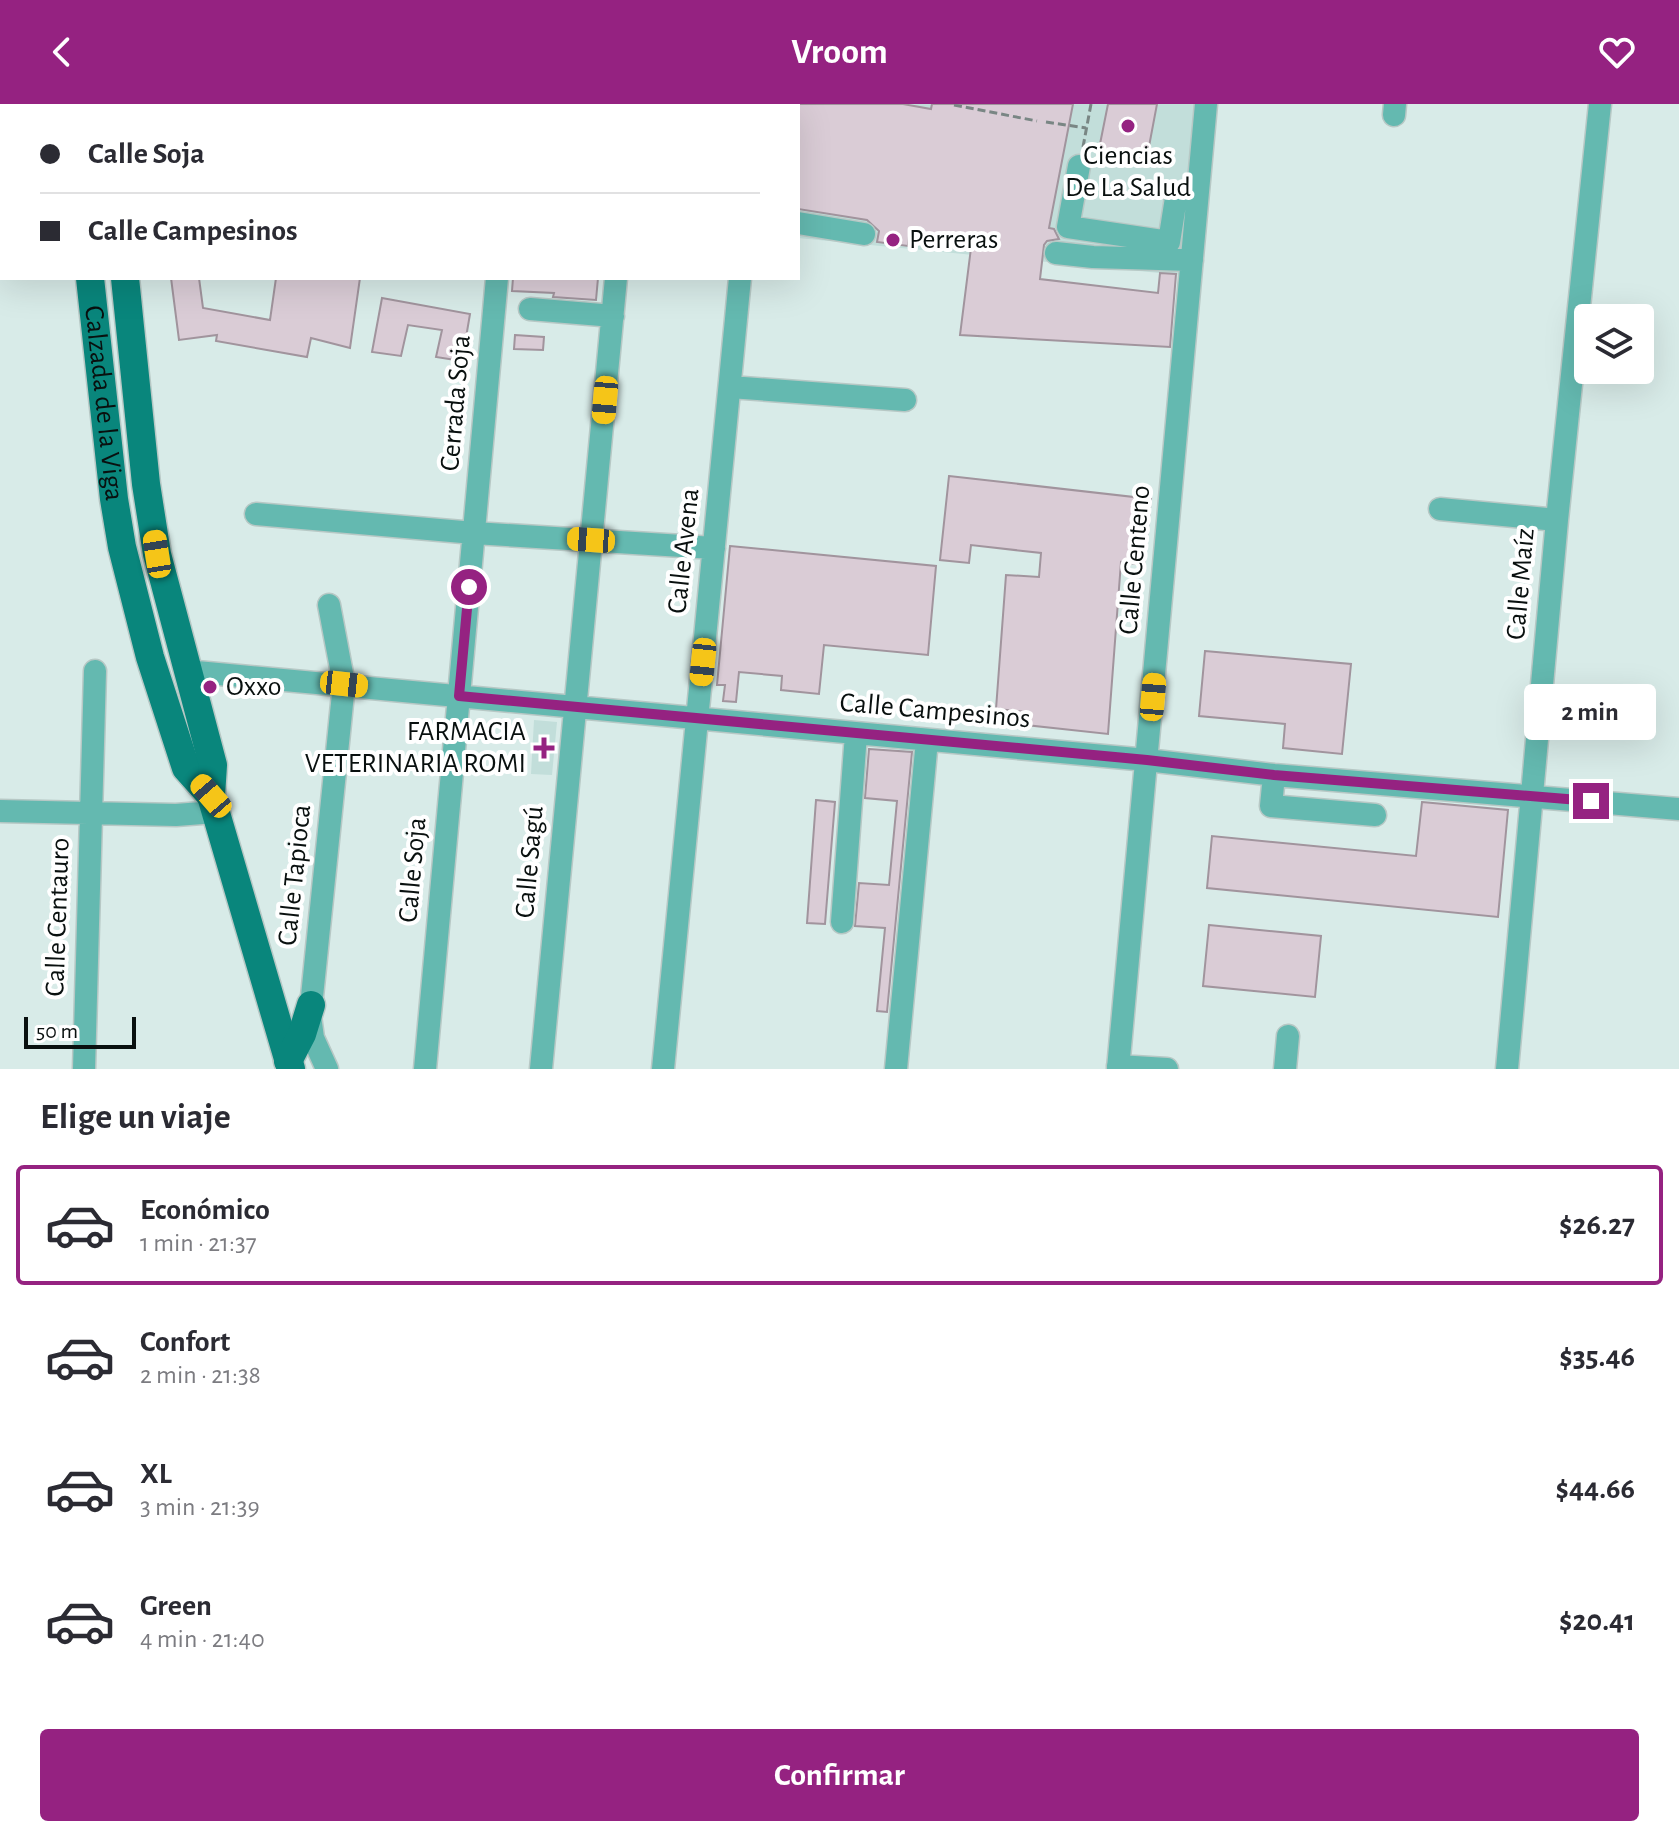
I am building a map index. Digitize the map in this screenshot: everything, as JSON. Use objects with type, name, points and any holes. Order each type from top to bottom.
[{"type":"main road","name":"Calzada de la Viga","points":[[90,280],[114,499],[128,572],[150,657],[186,768],[213,804]]},
{"type":"main road","name":"Calzada de la Viga","points":[[125,280],[154,540],[166,596],[213,765],[213,804],[289,1065]]},
{"type":"main road","points":[[265,984],[276,994],[312,996],[302,1034],[289,1065]]},
{"type":"street","name":"Calle Centeno","points":[[1118,1068],[1206,104]]},
{"type":"street","name":"Calle Maíz","points":[[1507,1069],[1557,520],[1600,104]]},
{"type":"street","points":[[1079,166],[1068,227],[1169,242],[1176,198],[1197,199]]},
{"type":"street","points":[[800,223],[864,234]]},
{"type":"street","points":[[1056,253],[1192,260]]},
{"type":"street","name":"Cerrada Soja","points":[[474,533],[497,280]]},
{"type":"street","name":"Calle Sagú","points":[[541,1069],[616,280]]},
{"type":"street","name":"Calle Avena","points":[[663,1069],[740,280]]},
{"type":"street","points":[[530,309],[613,316]]},
{"type":"street","points":[[730,387],[905,400]]},
{"type":"street","points":[[1440,509],[1557,520]]},
{"type":"street","points":[[256,514],[474,533],[714,548]]},
{"type":"street","name":"Calle Soja","points":[[425,1069],[474,533]]},
{"type":"street","name":"Calle Tapioca","points":[[327,1069],[313,1038],[312,996],[344,684],[329,605]]},
{"type":"street","name":"Calle Centauro","points":[[84,1069],[95,671]]},
{"type":"street","name":"Calle Campesinos","points":[[186,671],[1147,760],[1274,775],[1679,809]]},
{"type":"street","points":[[842,922],[856,734]]},
{"type":"street","points":[[896,1069],[927,740]]},
{"type":"street","points":[[1274,775],[1271,806],[1375,815]]},
{"type":"street","points":[[0,811],[176,815],[213,804]]},
{"type":"street","points":[[1285,1069],[1288,1036]]},
{"type":"street","points":[[1118,1068],[1167,1069]]},
{"type":"path","points":[[1079,166],[1091,104]]},
{"type":"path","points":[[954,105],[1037,121]]},
{"type":"path","points":[[1046,122],[1087,129]]},
{"type":"shaded area","points":[[800,104],[1197,104],[1180,275],[800,238]]},
{"type":"shaded area","name":"FARMACIA VETERINARIA ROMI","points":[[534,720],[557,722],[552,775],[531,774]]},
{"type":"building","points":[[800,104],[903,104],[931,109],[932,104],[1073,104],[1049,228],[1054,229],[1059,239],[1047,241],[1044,245],[1040,279],[1158,293],[1160,273],[1176,274],[1170,347],[960,335],[971,248],[909,236],[908,246],[877,242],[879,231],[867,220],[800,209]]},
{"type":"building","name":"Ciencias De La Salud","points":[[1108,104],[1157,104],[1147,157],[1099,149]]},
{"type":"building","points":[[171,280],[199,280],[203,308],[270,320],[276,280],[360,280],[350,348],[311,338],[307,357],[216,341],[217,335],[179,340]]},
{"type":"building","points":[[513,280],[598,280],[596,300],[553,297],[554,293],[512,291]]},
{"type":"building","points":[[382,298],[470,314],[462,361],[436,357],[442,330],[408,325],[401,356],[372,352]]},
{"type":"building","points":[[515,335],[544,337],[543,350],[514,349]]},
{"type":"building","points":[[949,476],[1151,499],[1144,565],[1121,562],[1108,734],[1026,725],[1027,712],[996,709],[1006,575],[1039,577],[1041,553],[971,545],[969,563],[940,560]]},
{"type":"building","points":[[730,546],[936,566],[928,655],[824,645],[819,694],[781,690],[782,676],[739,672],[736,702],[723,701],[725,685],[717,685]]},
{"type":"building","points":[[1205,651],[1351,664],[1342,754],[1283,748],[1285,724],[1199,716]]},
{"type":"building","points":[[869,749],[912,752],[887,1012],[877,1011],[885,928],[855,926],[859,883],[889,885],[897,801],[865,798]]},
{"type":"building","points":[[816,800],[835,802],[825,924],[807,923]]},
{"type":"building","points":[[1422,802],[1508,810],[1498,917],[1207,888],[1212,836],[1416,856]]},
{"type":"building","points":[[1209,925],[1321,936],[1315,997],[1203,986]]},
{"type":"place","name":"Ciencias De La Salud","points":[[1128,126]]},
{"type":"place","name":"Perreras","points":[[893,240]]},
{"type":"place","name":"Oxxo","points":[[210,687]]},
{"type":"place","name":"FARMACIA VETERINARIA ROMI","points":[[544,748]]},
{"type":"route","points":[[469,587],[459,696],[1147,760],[1274,775],[1591,801]]}]
